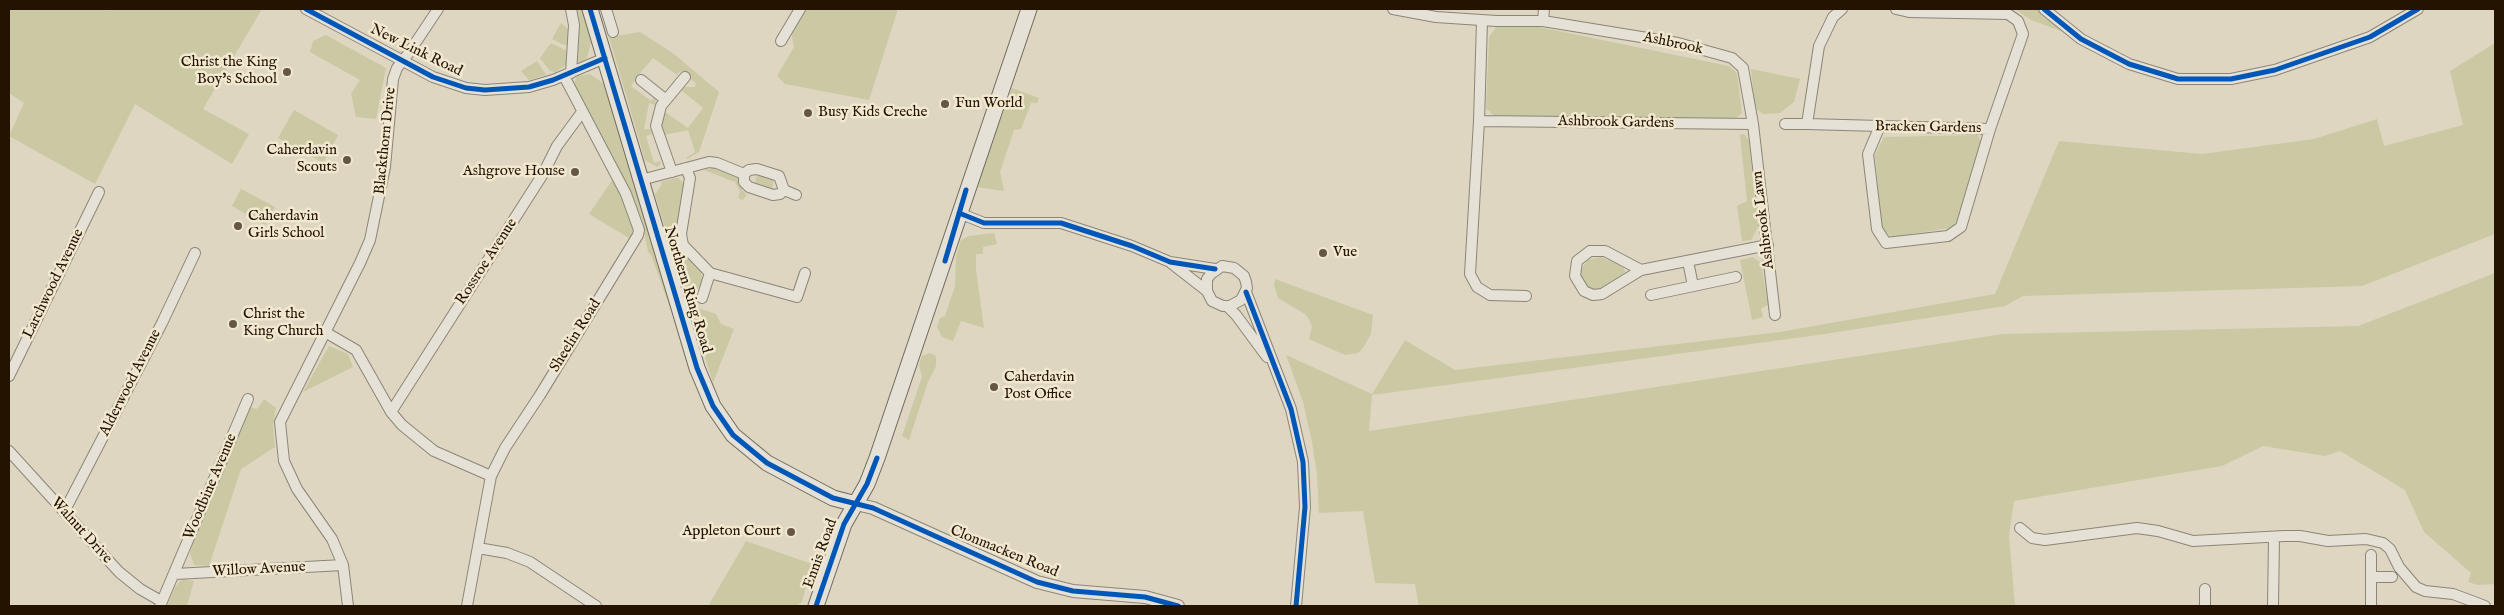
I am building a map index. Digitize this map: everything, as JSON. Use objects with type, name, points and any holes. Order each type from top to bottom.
[{"type":"main road","name":"Northern Ring Road","points":[[590,9],[697,368],[713,406],[733,435],[767,463],[833,498],[856,504]]},
{"type":"main road","name":"Ennis Road","points":[[816,606],[844,524],[867,484],[907,373],[959,212],[1029,9]]},
{"type":"street","name":"New Link Road","points":[[306,9],[402,61],[454,86],[479,90],[529,87],[568,74],[605,58]]},
{"type":"street","name":"Blackthorn Drive","points":[[348,606],[343,565],[332,539],[297,490],[284,461],[280,441],[280,422],[370,240],[385,168],[390,90],[397,68],[438,9]]},
{"type":"street","points":[[568,74],[574,25],[571,9]]},
{"type":"street","points":[[606,9],[613,32]]},
{"type":"street","points":[[781,41],[800,9]]},
{"type":"street","name":"Ashbrook","points":[[1393,9],[1436,18],[1482,21],[1543,21],[1678,43],[1732,58],[1743,68],[1753,124]]},
{"type":"street","points":[[1543,21],[1544,9]]},
{"type":"street","points":[[1806,124],[1819,46],[1833,17],[1842,9]]},
{"type":"street","name":"Bracken Gardens","points":[[1785,124],[1879,128],[1990,129],[2023,34],[2018,20],[2008,14],[1909,12],[1896,9]]},
{"type":"street","points":[[2044,9],[2081,39],[2129,64],[2178,79],[2231,79],[2275,70],[2370,37],[2418,9]]},
{"type":"street","points":[[1482,21],[1470,274],[1477,287],[1490,295],[1526,296]]},
{"type":"street","name":"Sheelin Road","points":[[467,606],[491,476],[505,448],[540,395],[638,235],[639,230],[626,194],[582,112],[568,74]]},
{"type":"street","points":[[672,172],[656,126],[661,106],[685,77]]},
{"type":"street","points":[[641,80],[666,100]]},
{"type":"street","name":"Rossroe Avenue","points":[[391,412],[543,174],[557,146],[582,112]]},
{"type":"street","name":"Ashbrook Gardens","points":[[1478,121],[1753,124]]},
{"type":"street","name":"Ashbrook Lawn","points":[[1753,124],[1775,315]]},
{"type":"street","points":[[1879,128],[1868,154],[1877,229],[1886,243],[1948,236],[1961,227],[1990,129]]},
{"type":"street","points":[[641,180],[700,164],[717,163],[744,174]]},
{"type":"street","points":[[686,168],[690,178],[681,234],[683,245],[689,254],[710,273],[796,297],[805,273]]},
{"type":"street","points":[[744,174],[749,170],[757,169],[779,176],[784,190]]},
{"type":"street","points":[[744,174],[744,182],[749,187],[773,195],[780,194],[784,190]]},
{"type":"street","points":[[784,190],[796,194]]},
{"type":"street","name":"Larchwood Avenue","points":[[9,376],[100,192]]},
{"type":"street","points":[[959,212],[984,223],[1061,223],[1132,246],[1170,262],[1216,269],[1228,266],[1240,271],[1246,282],[1246,292],[1279,375],[1296,426],[1304,462],[1305,507],[1296,606]]},
{"type":"street","points":[[1641,270],[1605,251],[1590,251],[1577,261],[1575,276],[1584,291],[1593,295],[1602,294],[1641,270],[1768,245]]},
{"type":"street","name":"Alderwood Avenue","points":[[64,512],[162,323],[195,253]]},
{"type":"street","points":[[1688,261],[1693,286]]},
{"type":"street","points":[[1170,262],[1207,291],[1212,301],[1227,306],[1253,336],[1279,375]]},
{"type":"street","points":[[1207,291],[1207,279],[1216,269]]},
{"type":"street","points":[[702,298],[710,273]]},
{"type":"street","points":[[1651,295],[1736,277]]},
{"type":"street","points":[[1227,306],[1242,300],[1246,292]]},
{"type":"street","points":[[325,332],[356,350],[391,412],[434,451],[491,476]]},
{"type":"street","name":"Woodbine Avenue","points":[[161,604],[248,399]]},
{"type":"street","name":"Walnut Drive","points":[[9,451],[118,572],[161,604]]},
{"type":"street","name":"Clonmacken Road","points":[[856,504],[873,508],[1037,582],[1072,591],[1144,597],[1178,606]]},
{"type":"street","points":[[2020,528],[2032,538],[2045,540],[2137,528],[2158,531],[2193,541],[2300,536],[2328,541],[2366,539],[2377,541],[2390,549],[2399,568],[2416,587],[2425,591],[2460,596],[2485,606]]},
{"type":"street","points":[[2273,606],[2274,537]]},
{"type":"street","points":[[478,548],[507,553],[530,562],[579,602],[596,606]]},
{"type":"street","points":[[2371,555],[2371,606]]},
{"type":"street","name":"Willow Avenue","points":[[175,574],[343,565]]},
{"type":"street","points":[[2371,577],[2392,577]]},
{"type":"street","points":[[2204,606],[2205,589]]},
{"type":"green space","points":[[9,9],[106,9],[110,11],[112,9],[262,9],[203,109],[249,134],[232,164],[135,104],[95,184],[9,136],[24,103],[9,93]]},
{"type":"green space","points":[[574,9],[582,9],[591,42],[587,58],[580,63],[576,60],[579,23]]},
{"type":"green space","points":[[803,9],[898,9],[869,100],[785,84],[777,76],[794,47],[791,30]]},
{"type":"green space","points":[[2015,9],[2038,9],[2069,34],[2031,20]]},
{"type":"green space","points":[[561,23],[570,31],[569,44],[564,45],[552,39]]},
{"type":"green space","points":[[1496,27],[1539,27],[1729,66],[1737,73],[1742,113],[1736,118],[1494,116],[1486,108],[1489,37]]},
{"type":"green space","points":[[640,32],[674,54],[719,92],[699,152],[687,159],[695,152],[688,130],[664,135],[661,125],[665,112],[688,128],[703,108],[681,90],[685,87],[695,87],[696,83],[680,71],[677,75],[653,58],[642,71],[631,86],[651,101],[656,95],[655,105],[649,103],[644,129],[651,129],[652,134],[646,136],[654,163],[660,161],[661,164],[657,167],[645,160],[609,37]]},
{"type":"green space","points":[[326,35],[386,68],[376,119],[356,117],[351,94],[360,80],[310,52],[313,41]]},
{"type":"green space","points":[[551,43],[567,51],[568,55],[566,65],[555,72],[550,71],[540,58]]},
{"type":"green space","points":[[2495,43],[2495,234],[2362,286],[2023,296],[2005,306],[1818,335],[1372,395],[1369,431],[2003,334],[2358,326],[2495,273],[2495,584],[2478,585],[2468,582],[2471,573],[2424,532],[2405,490],[2340,451],[2325,456],[2263,446],[2222,466],[2014,501],[2009,535],[2015,606],[1419,606],[1415,584],[1375,583],[1363,511],[1319,513],[1317,474],[1312,442],[1303,402],[1286,355],[1372,394],[1405,340],[1455,370],[1780,332],[1995,294],[2059,141],[2202,154],[2314,139],[2377,119],[2384,146],[2463,125],[2450,71]]},
{"type":"green space","points":[[537,61],[546,75],[529,80],[521,71]]},
{"type":"green space","points":[[1751,69],[1800,79],[1794,102],[1780,113],[1763,114],[1755,108]]},
{"type":"green space","points":[[590,74],[604,84],[677,327],[651,255],[648,252],[642,220],[631,193],[576,91],[574,83],[577,76]]},
{"type":"green space","points":[[1012,88],[1039,98],[1037,103],[1031,103],[1021,129],[1014,130],[1000,172],[1004,191],[976,187]]},
{"type":"green space","points":[[294,110],[338,135],[323,163],[278,138]]},
{"type":"green space","points":[[1744,134],[1749,141],[1758,227],[1751,240],[1742,241],[1737,206],[1747,201],[1740,135]]},
{"type":"green space","points":[[1978,135],[1982,145],[1957,222],[1950,228],[1891,237],[1882,228],[1875,155],[1884,137]]},
{"type":"green space","points":[[714,168],[741,177],[742,190],[747,195],[743,200],[738,198],[740,191],[735,182],[704,170]]},
{"type":"green space","points":[[760,175],[774,180],[772,188],[769,189],[755,184],[756,177]]},
{"type":"green space","points":[[679,178],[683,183],[683,194],[676,240],[684,254],[700,271],[702,276],[702,282],[692,297],[692,302],[694,307],[716,314],[721,324],[734,329],[713,383],[655,195],[662,184],[661,182]]},
{"type":"green space","points":[[613,179],[633,224],[634,229],[629,238],[589,214]]},
{"type":"green space","points":[[241,189],[275,207],[265,225],[232,206]]},
{"type":"green space","points":[[994,233],[997,244],[983,247],[983,254],[976,254],[976,270],[984,328],[961,321],[953,341],[942,337],[937,327],[940,318],[945,316],[955,286],[956,256],[961,240],[969,236]]},
{"type":"green space","points":[[1601,257],[1623,266],[1626,274],[1601,289],[1593,291],[1587,289],[1578,273],[1588,260]]},
{"type":"green space","points":[[1753,257],[1761,263],[1768,305],[1761,308],[1763,317],[1752,320],[1740,260]]},
{"type":"green space","points":[[1275,279],[1373,315],[1371,334],[1363,348],[1358,353],[1345,355],[1311,340],[1309,338],[1312,327],[1309,319],[1305,314],[1278,298],[1274,285]]},
{"type":"green space","points":[[329,346],[348,354],[353,367],[303,392]]},
{"type":"green space","points":[[930,353],[936,356],[936,366],[928,382],[909,440],[902,436],[922,377],[919,365],[922,356]]},
{"type":"green space","points":[[264,399],[276,408],[273,427],[275,447],[241,469],[209,566],[194,565],[190,554],[192,545],[250,407],[257,409]]},
{"type":"green space","points":[[746,541],[812,564],[802,602],[796,606],[708,606]]},
{"type":"green space","points":[[182,579],[194,581],[187,606],[167,606],[175,587]]},
{"type":"cycle path","points":[[306,9],[433,77],[466,88],[485,90],[529,87],[553,80],[605,58]]},
{"type":"cycle path","points":[[590,9],[697,368],[713,406],[733,435],[767,463],[833,498],[873,508],[1037,582],[1073,591],[1145,597],[1178,606]]},
{"type":"cycle path","points":[[2044,9],[2081,39],[2129,64],[2178,79],[2231,79],[2275,70],[2370,37],[2418,9]]},
{"type":"cycle path","points":[[945,261],[966,190]]},
{"type":"cycle path","points":[[959,213],[984,223],[1061,223],[1132,246],[1170,262],[1215,269]]},
{"type":"cycle path","points":[[1246,292],[1291,409],[1303,462],[1305,507],[1296,606]]},
{"type":"cycle path","points":[[816,606],[844,524],[867,484],[877,458]]},
{"type":"place","name":"Christ the King Boy's School","points":[[287,72]]},
{"type":"place","name":"Fun World","points":[[945,104]]},
{"type":"place","name":"Busy Kids Creche","points":[[808,113]]},
{"type":"place","name":"Caherdavin Scouts","points":[[347,160]]},
{"type":"place","name":"Ashgrove House","points":[[575,172]]},
{"type":"place","name":"Caherdavin Girls School","points":[[238,226]]},
{"type":"place","name":"Vue","points":[[1323,253]]},
{"type":"place","name":"Christ the King Church","points":[[233,324]]},
{"type":"place","name":"Caherdavin Post Office","points":[[994,387]]},
{"type":"place","name":"Appleton Court","points":[[791,532]]}]
